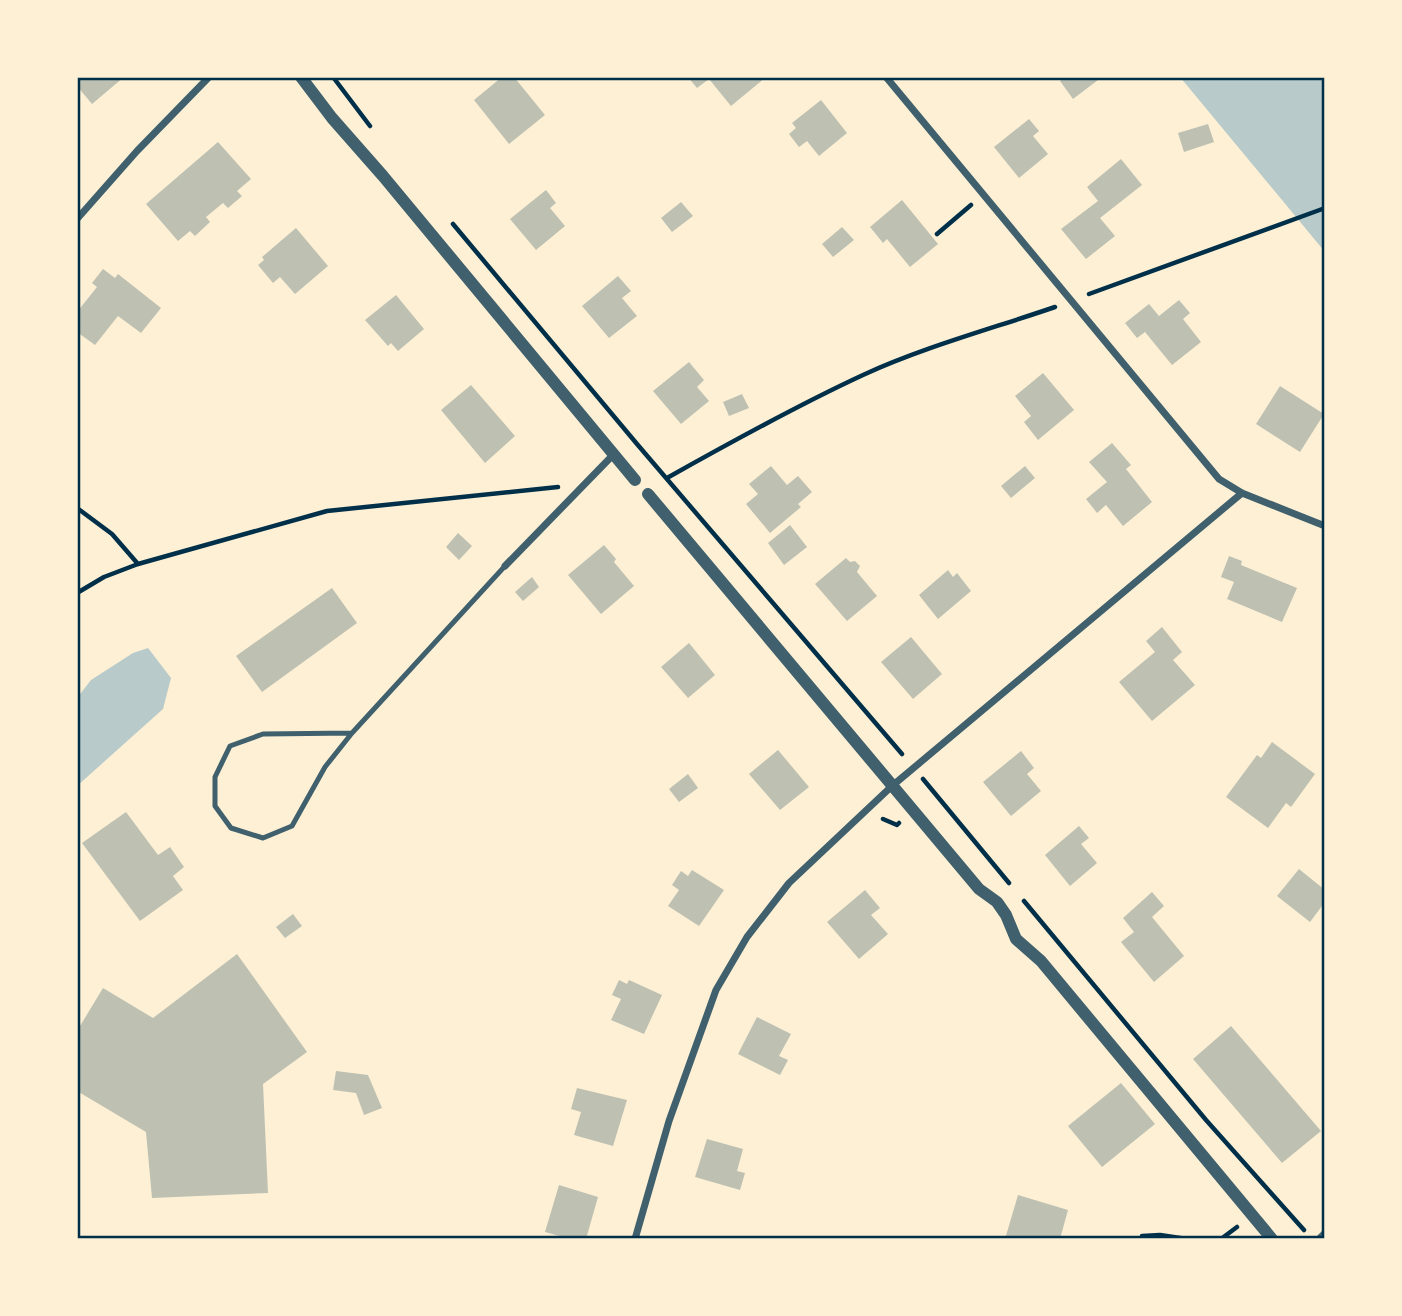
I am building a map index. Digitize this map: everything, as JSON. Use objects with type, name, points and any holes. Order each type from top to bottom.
[{"type":"street","points":[[77,219],[137,151],[209,77]]},
{"type":"street","points":[[300,77],[635,480]]},
{"type":"street","points":[[886,77],[1219,478],[1242,493],[1325,526]]},
{"type":"street","points":[[505,566],[613,455]]},
{"type":"street","points":[[635,1239],[669,1121],[716,990],[747,937],[789,883],[892,786],[1242,493]]},
{"type":"street","points":[[648,494],[979,889],[1001,908],[1016,939],[1041,961],[1272,1239]]},
{"type":"street","points":[[1319,1239],[1325,1233]]},
{"type":"lane","points":[[352,733],[263,734],[230,746],[215,777],[215,806],[231,828],[263,838],[292,826],[325,767],[352,733],[505,566]]},
{"type":"path","points":[[332,77],[375,132]]},
{"type":"path","points":[[937,234],[983,195]]},
{"type":"path","points":[[667,478],[739,437],[863,375],[904,358],[1071,301],[1325,208]]},
{"type":"path","points":[[449,218],[914,768],[1206,1120],[1306,1233]]},
{"type":"path","points":[[77,593],[138,564],[327,511],[545,487],[560,487],[575,495]]},
{"type":"path","points":[[77,508],[112,534],[138,564]]},
{"type":"path","points":[[1221,1239],[1240,1225]]},
{"type":"path","points":[[1142,1236],[1160,1235],[1187,1239]]},
{"type":"shaded area","points":[[1180,77],[1325,77],[1325,252]]},
{"type":"shaded area","points":[[148,648],[171,678],[163,709],[77,786],[77,698],[91,680],[133,653]]},
{"type":"building","points":[[77,77],[124,77],[92,104],[77,86]]},
{"type":"building","points":[[502,77],[514,77],[545,115],[509,144],[474,100]]},
{"type":"building","points":[[688,77],[766,77],[731,106],[709,79],[697,88]]},
{"type":"building","points":[[1066,77],[1096,77],[1098,80],[1073,99],[1060,81]]},
{"type":"building","points":[[821,100],[847,133],[819,156],[807,141],[799,147],[789,134],[796,128],[792,123]]},
{"type":"building","points":[[1029,119],[1039,131],[1033,136],[1048,154],[1019,178],[994,147]]},
{"type":"building","points":[[1208,124],[1214,142],[1184,152],[1178,133]]},
{"type":"building","points":[[218,142],[251,179],[237,191],[242,196],[228,208],[223,203],[206,217],[210,222],[195,236],[190,231],[178,241],[146,204]]},
{"type":"building","points":[[1121,159],[1142,185],[1100,218],[1115,236],[1086,259],[1061,229],[1098,201],[1087,187]]},
{"type":"building","points":[[546,190],[556,203],[550,208],[565,226],[536,250],[510,219]]},
{"type":"building","points":[[902,200],[938,244],[910,267],[887,239],[883,243],[870,227]]},
{"type":"building","points":[[681,202],[693,216],[672,232],[661,218]]},
{"type":"building","points":[[842,227],[854,240],[833,257],[822,244]]},
{"type":"building","points":[[296,228],[328,266],[295,294],[280,277],[273,283],[258,265],[264,260],[262,257]]},
{"type":"building","points":[[103,269],[115,278],[118,274],[161,308],[141,333],[118,316],[95,345],[77,332],[77,312],[97,287],[92,283]]},
{"type":"building","points":[[618,276],[631,291],[622,298],[637,316],[609,338],[582,306]]},
{"type":"building","points":[[396,295],[424,329],[398,351],[391,343],[388,346],[365,320]]},
{"type":"building","points":[[1179,300],[1190,313],[1183,319],[1201,342],[1172,365],[1145,332],[1137,338],[1125,323],[1149,304],[1159,316]]},
{"type":"building","points":[[689,362],[704,380],[697,387],[709,401],[681,424],[653,391]]},
{"type":"building","points":[[1043,373],[1074,410],[1038,440],[1024,422],[1031,416],[1015,396]]},
{"type":"building","points":[[471,385],[515,436],[485,463],[441,410]]},
{"type":"building","points":[[1280,386],[1324,414],[1300,452],[1256,424]]},
{"type":"building","points":[[742,394],[749,408],[729,416],[723,402]]},
{"type":"building","points":[[1112,443],[1131,465],[1126,469],[1152,502],[1123,526],[1106,505],[1097,513],[1086,499],[1107,482],[1089,462]]},
{"type":"building","points":[[771,466],[787,485],[798,476],[812,492],[798,504],[801,507],[770,533],[746,504],[758,494],[749,484]]},
{"type":"building","points":[[1025,466],[1035,478],[1011,498],[1001,486]]},
{"type":"building","points":[[790,525],[807,547],[784,565],[768,543]]},
{"type":"building","points":[[458,533],[472,546],[459,560],[446,547]]},
{"type":"building","points":[[604,545],[634,586],[601,614],[568,575]]},
{"type":"building","points":[[1229,556],[1242,561],[1241,565],[1297,588],[1282,622],[1227,599],[1234,582],[1221,577]]},
{"type":"building","points":[[846,558],[860,566],[857,572],[877,596],[847,621],[815,584]]},
{"type":"building","points":[[948,570],[953,577],[957,573],[971,591],[938,619],[919,595]]},
{"type":"building","points":[[532,577],[539,587],[523,601],[515,592]]},
{"type":"building","points":[[332,588],[357,623],[262,692],[236,656]]},
{"type":"building","points":[[1162,627],[1182,652],[1173,660],[1195,685],[1152,721],[1119,682],[1155,652],[1146,641]]},
{"type":"building","points":[[911,637],[942,674],[913,699],[881,662]]},
{"type":"building","points":[[689,643],[715,675],[688,698],[661,667]]},
{"type":"building","points":[[1272,742],[1315,774],[1291,807],[1286,803],[1268,828],[1226,797],[1257,755],[1261,758]]},
{"type":"building","points":[[778,750],[809,787],[780,810],[749,774]]},
{"type":"building","points":[[1021,751],[1034,768],[1027,774],[1041,791],[1011,816],[983,782]]},
{"type":"building","points":[[688,774],[698,788],[679,802],[669,789]]},
{"type":"building","points":[[126,812],[158,855],[170,847],[184,867],[173,876],[183,890],[140,921],[82,843]]},
{"type":"building","points":[[1079,826],[1089,838],[1081,844],[1097,863],[1070,886],[1045,855]]},
{"type":"building","points":[[1299,869],[1325,890],[1325,902],[1310,922],[1277,896]]},
{"type":"building","points":[[692,870],[724,890],[699,926],[668,906],[679,890],[672,885],[681,871],[688,876]]},
{"type":"building","points":[[865,890],[880,908],[871,915],[888,934],[859,959],[827,922]]},
{"type":"building","points":[[1152,892],[1164,906],[1152,917],[1184,956],[1154,982],[1121,942],[1134,932],[1123,918]]},
{"type":"building","points":[[293,914],[302,926],[285,938],[276,927]]},
{"type":"building","points":[[237,954],[307,1052],[263,1084],[268,1193],[152,1198],[146,1132],[77,1091],[77,1031],[103,988],[153,1018]]},
{"type":"building","points":[[619,980],[627,984],[629,980],[662,995],[644,1034],[611,1020],[621,999],[612,995]]},
{"type":"building","points":[[757,1017],[791,1034],[779,1056],[788,1060],[780,1075],[738,1054]]},
{"type":"building","points":[[1231,1026],[1321,1131],[1282,1163],[1193,1059]]},
{"type":"building","points":[[336,1071],[368,1075],[382,1108],[364,1115],[356,1093],[333,1090]]},
{"type":"building","points":[[1121,1083],[1155,1124],[1102,1167],[1068,1126]]},
{"type":"building","points":[[577,1088],[627,1100],[613,1146],[574,1135],[581,1112],[571,1109]]},
{"type":"building","points":[[707,1139],[743,1149],[737,1171],[745,1173],[740,1190],[695,1177]]},
{"type":"building","points":[[559,1185],[598,1197],[586,1239],[570,1239],[545,1232]]},
{"type":"building","points":[[1018,1195],[1068,1210],[1060,1239],[1005,1239]]}]
